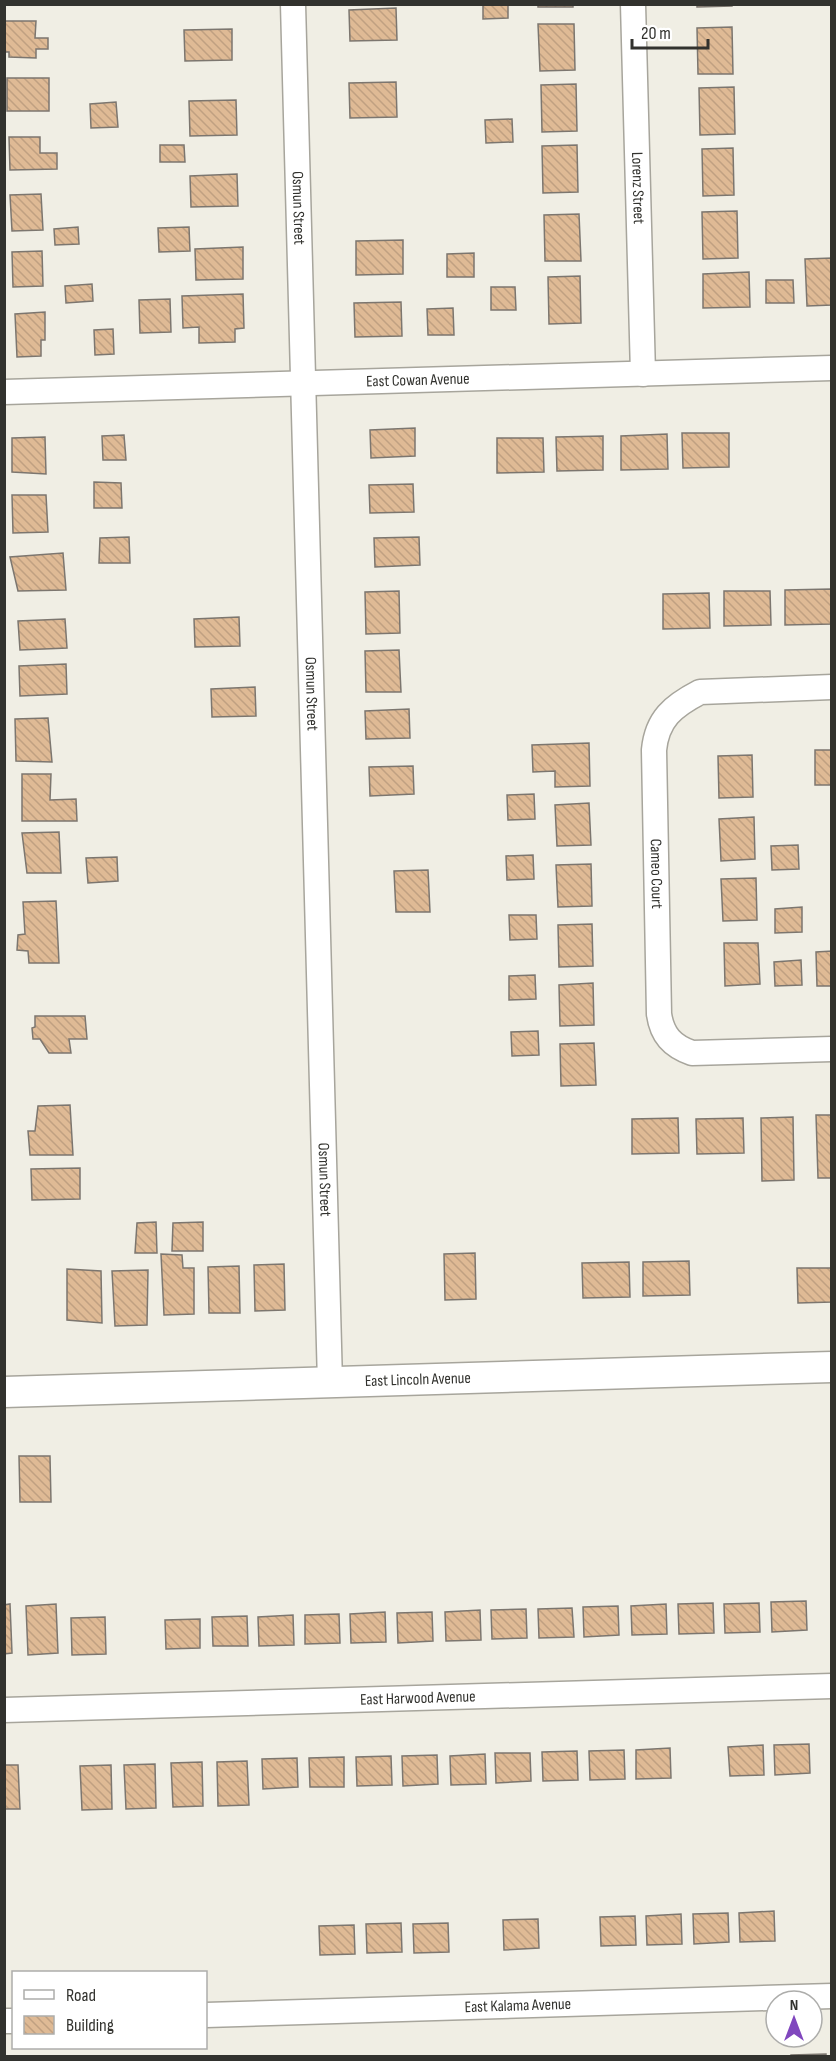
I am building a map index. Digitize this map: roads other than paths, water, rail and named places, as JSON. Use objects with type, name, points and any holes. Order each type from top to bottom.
[{"type":"street","name":"Osmun Street","points":[[293,4],[330,1383]]},
{"type":"street","name":"Lorenz Street","points":[[633,4],[643,374]]},
{"type":"street","name":"East Cowan Avenue","points":[[4,392],[831,368]]},
{"type":"street","name":"Cameo Court","points":[[831,687],[700,692],[663,718],[656,735],[654,750],[659,1014],[664,1032],[678,1048],[692,1053],[831,1049]]},
{"type":"street","name":"East Lincoln Avenue","points":[[4,1392],[831,1367]]},
{"type":"street","name":"East Harwood Avenue","points":[[4,1710],[831,1686]]},
{"type":"street","name":"East Kalama Avenue","points":[[207,2015],[831,1996]]}]
